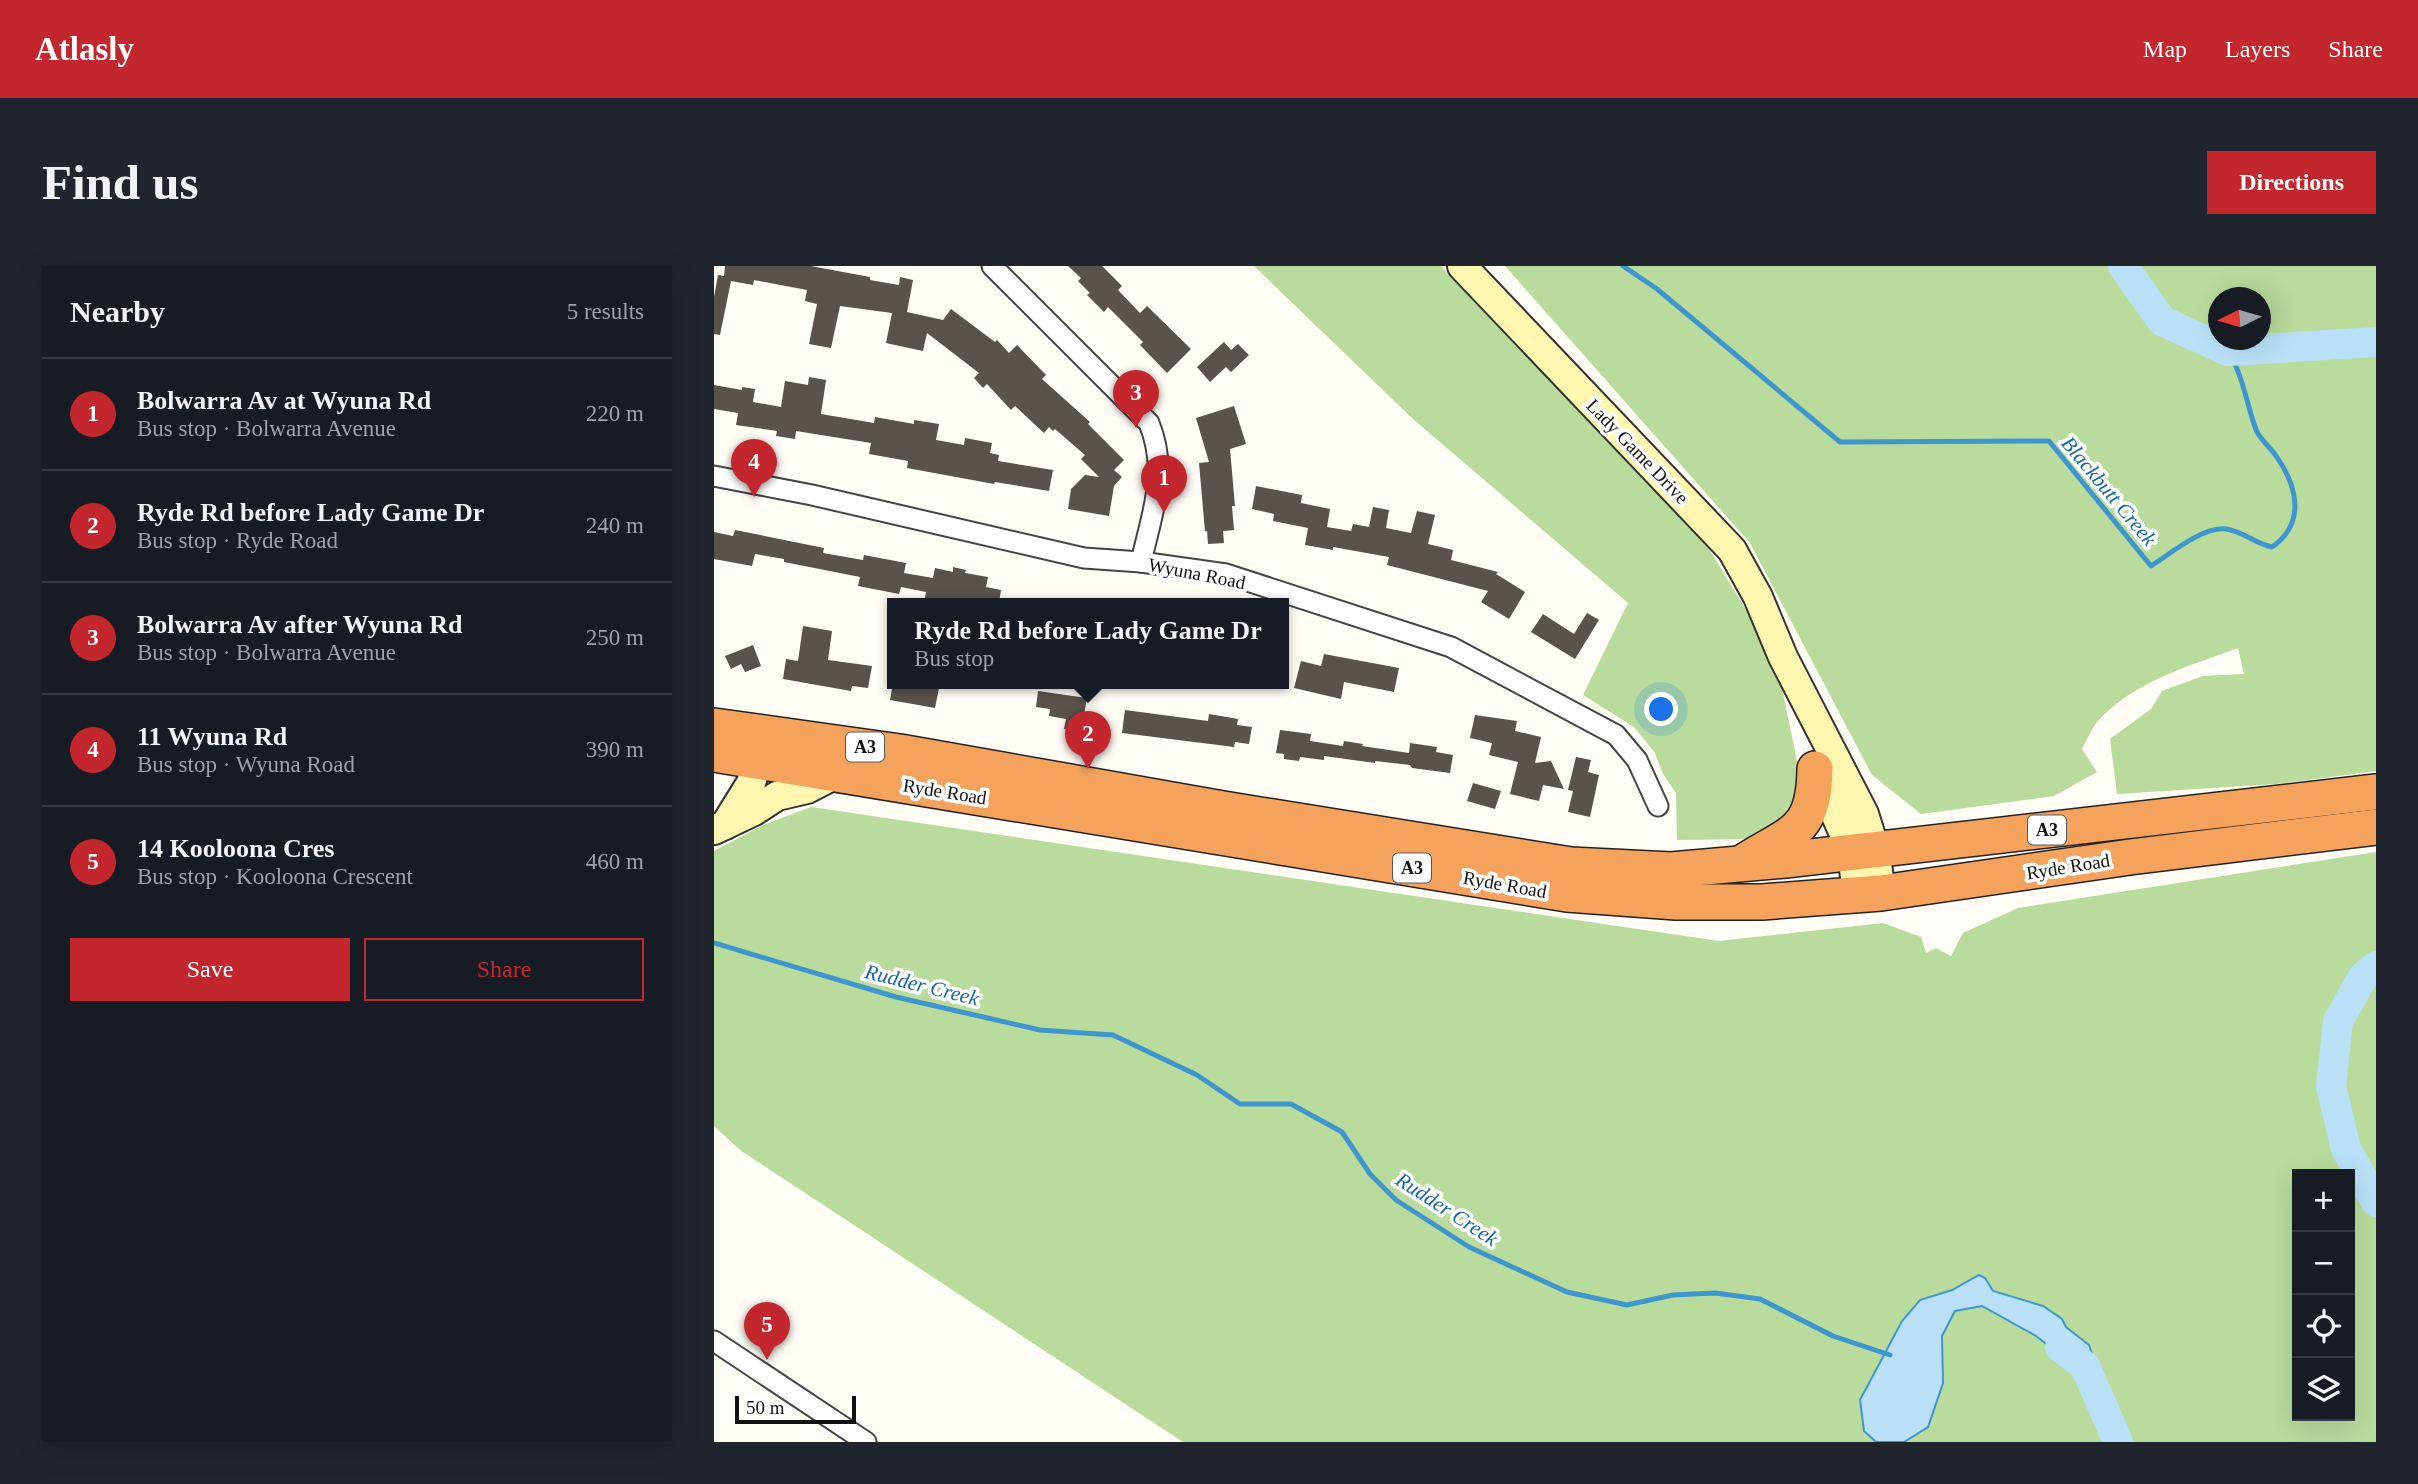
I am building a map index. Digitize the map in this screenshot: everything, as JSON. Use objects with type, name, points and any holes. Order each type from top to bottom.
[{"type":"highway","name":"Ryde Road","points":[[714,726],[746,753],[835,774],[1567,894],[1676,902],[1750,902],[1869,894],[2130,857],[2376,827]]},
{"type":"highway","name":"Ryde Road","points":[[746,753],[900,752],[1223,809],[1571,865],[1671,870],[1864,851],[2376,792]]},
{"type":"highway","points":[[1741,864],[1802,825],[1810,813],[1815,769]]},
{"type":"main road","name":"Lady Game Drive","points":[[1462,266],[1732,550],[1758,597],[1783,657],[1864,814],[1864,851],[1869,894]]},
{"type":"main road","name":"Lady Game Drive","points":[[1783,657],[1815,769],[1864,851]]},
{"type":"main road","points":[[718,821],[748,789],[746,753]]},
{"type":"main road","points":[[718,821],[754,811],[777,796],[807,789],[835,774]]},
{"type":"street","points":[[992,266],[1149,423],[1159,456],[1160,473],[1141,562]]},
{"type":"street","name":"Wyuna Road","points":[[714,476],[812,495],[1084,558],[1141,562],[1226,574],[1451,647],[1616,735],[1637,760],[1658,806]]},
{"type":"street","points":[[714,1340],[866,1442]]},
{"type":"green space","points":[[1254,266],[1441,266],[1512,341],[1606,431],[1708,547],[1776,659],[1801,781],[1788,826],[1751,839],[1677,840],[1676,793],[1663,774],[1655,753],[1634,727],[1583,695],[1628,603],[1413,419]]},
{"type":"green space","points":[[1505,266],[2376,266],[2376,771],[2276,784],[2117,794],[2110,739],[2151,709],[2162,691],[2203,676],[2244,674],[2238,648],[2164,676],[2128,695],[2112,707],[2096,724],[2082,749],[2097,772],[2054,796],[1921,814],[1872,775],[1750,543]]},
{"type":"green space","points":[[811,807],[1719,941],[1883,923],[1921,937],[1926,953],[1936,948],[1951,956],[1963,933],[2018,908],[2376,852],[2376,1442],[1183,1442],[740,1150],[714,1126],[714,851],[761,826]]},
{"type":"water","points":[[1979,1275],[1985,1278],[1993,1291],[2043,1306],[2062,1319],[2066,1327],[2089,1345],[2097,1369],[2093,1375],[2086,1375],[2036,1336],[1982,1306],[1955,1311],[1942,1336],[1943,1383],[1928,1427],[1904,1442],[1876,1442],[1864,1431],[1860,1400],[1902,1321],[1920,1300],[1952,1290]]},
{"type":"building","points":[[725,266],[811,266],[899,285],[900,277],[913,280],[907,312],[943,320],[951,309],[995,342],[997,340],[1009,353],[1017,345],[1046,375],[1042,379],[1090,422],[1088,424],[1124,460],[1114,470],[1122,477],[1114,486],[1109,516],[1068,509],[1071,489],[1085,475],[1099,477],[1081,459],[1085,455],[1055,429],[1053,431],[1049,427],[1044,433],[1015,406],[1011,410],[987,384],[983,388],[974,378],[979,373],[927,333],[923,351],[886,343],[892,313],[840,306],[831,348],[809,344],[817,304],[805,301],[807,290],[754,280],[753,285],[731,281],[720,335],[714,334],[714,297],[718,275],[724,276]]},
{"type":"building","points":[[1068,266],[1102,266],[1122,286],[1118,290],[1140,313],[1147,306],[1191,349],[1167,373],[1140,345],[1143,342],[1108,307],[1104,312],[1087,295],[1090,293],[1078,281],[1081,278]]},
{"type":"building","points":[[1224,342],[1231,350],[1238,344],[1249,355],[1231,372],[1226,367],[1210,382],[1197,367]]},
{"type":"building","points":[[809,377],[826,380],[821,414],[874,423],[875,417],[914,424],[914,420],[939,424],[936,440],[964,445],[965,438],[992,443],[990,453],[999,455],[998,461],[1053,470],[1049,491],[907,468],[908,461],[869,454],[871,443],[796,431],[795,439],[776,436],[777,431],[736,425],[738,413],[714,409],[714,385],[742,390],[742,387],[755,389],[753,402],[781,407],[785,381],[808,385]]},
{"type":"building","points":[[1234,406],[1246,444],[1230,449],[1235,506],[1232,506],[1234,530],[1223,531],[1224,543],[1208,544],[1199,463],[1209,462],[1196,418]]},
{"type":"building","points":[[1256,486],[1302,495],[1301,503],[1330,509],[1327,527],[1351,531],[1353,524],[1369,527],[1373,507],[1389,510],[1386,528],[1411,533],[1417,511],[1435,515],[1428,544],[1453,550],[1451,560],[1498,572],[1496,574],[1525,592],[1509,619],[1481,602],[1488,591],[1387,565],[1389,557],[1305,545],[1308,528],[1273,521],[1274,514],[1252,509]]},
{"type":"building","points":[[735,530],[824,548],[823,553],[863,560],[864,555],[906,563],[904,573],[933,578],[935,568],[953,572],[953,567],[966,570],[965,573],[988,577],[986,587],[1001,590],[1000,598],[925,598],[926,592],[901,587],[899,594],[858,586],[860,577],[755,554],[752,566],[714,559],[714,532],[733,536]]},
{"type":"building","points":[[1587,613],[1599,620],[1575,659],[1531,632],[1543,614],[1574,634]]},
{"type":"building","points":[[803,626],[832,631],[828,660],[872,666],[868,688],[852,686],[851,691],[783,679],[786,659],[798,661]]},
{"type":"building","points":[[753,645],[761,666],[745,672],[741,664],[731,669],[725,656]]},
{"type":"building","points":[[1324,654],[1399,668],[1394,692],[1344,682],[1341,699],[1294,688],[1301,661],[1321,666]]},
{"type":"building","points":[[892,689],[939,689],[935,708],[890,700]]},
{"type":"building","points":[[1038,691],[1087,698],[1083,721],[1080,721],[1078,731],[1064,729],[1066,719],[1049,716],[1050,709],[1036,707]]},
{"type":"building","points":[[1125,710],[1208,721],[1209,714],[1238,719],[1237,725],[1252,727],[1249,744],[1235,742],[1234,747],[1122,733]]},
{"type":"building","points":[[1475,715],[1517,721],[1515,731],[1541,737],[1535,763],[1551,761],[1564,789],[1543,785],[1539,801],[1510,794],[1518,762],[1489,755],[1492,743],[1470,738]]},
{"type":"building","points":[[1280,730],[1311,734],[1310,741],[1343,746],[1344,741],[1409,753],[1410,743],[1437,747],[1436,752],[1453,755],[1450,773],[1412,768],[1410,765],[1324,756],[1324,760],[1300,757],[1299,761],[1284,759],[1284,754],[1276,753]]},
{"type":"building","points":[[1576,757],[1591,760],[1588,772],[1599,775],[1590,817],[1568,812],[1573,791],[1568,790]]},
{"type":"building","points":[[1473,783],[1501,791],[1495,809],[1467,801]]},
{"type":"waterway","name":"Blackbutt Creek","points":[[1623,266],[1657,289],[1840,442],[2049,441],[2151,566],[2197,536],[2217,529],[2232,530],[2272,547],[2291,526],[2295,502],[2293,489],[2282,465],[2257,432],[2240,376],[2228,351]]},
{"type":"waterway","name":"Blackbutt Creek","points":[[2123,266],[2162,321],[2228,351],[2376,342]]},
{"type":"waterway","name":"Rudder Creek","points":[[714,943],[896,997],[1040,1030],[1113,1035],[1197,1075],[1240,1104],[1291,1104],[1342,1132],[1370,1174],[1396,1200],[1469,1247],[1567,1292],[1627,1305],[1673,1295],[1715,1293],[1760,1299],[1833,1336],[1890,1355]]},
{"type":"waterway","points":[[2376,966],[2363,977],[2338,1021],[2331,1086],[2346,1149],[2376,1202]]},
{"type":"waterway","points":[[2060,1347],[2085,1366],[2118,1442]]},
{"type":"place","name":"Bolwarra Av after Wyuna Rd","points":[[1136,428]]},
{"type":"place","name":"11 Wyuna Rd","points":[[754,497]]},
{"type":"place","name":"Bolwarra Av at Wyuna Rd","points":[[1164,513]]},
{"type":"place","name":"Ryde Rd before Lady Game Dr","points":[[1088,769]]},
{"type":"place","name":"14 Kooloona Cres","points":[[767,1360]]}]
